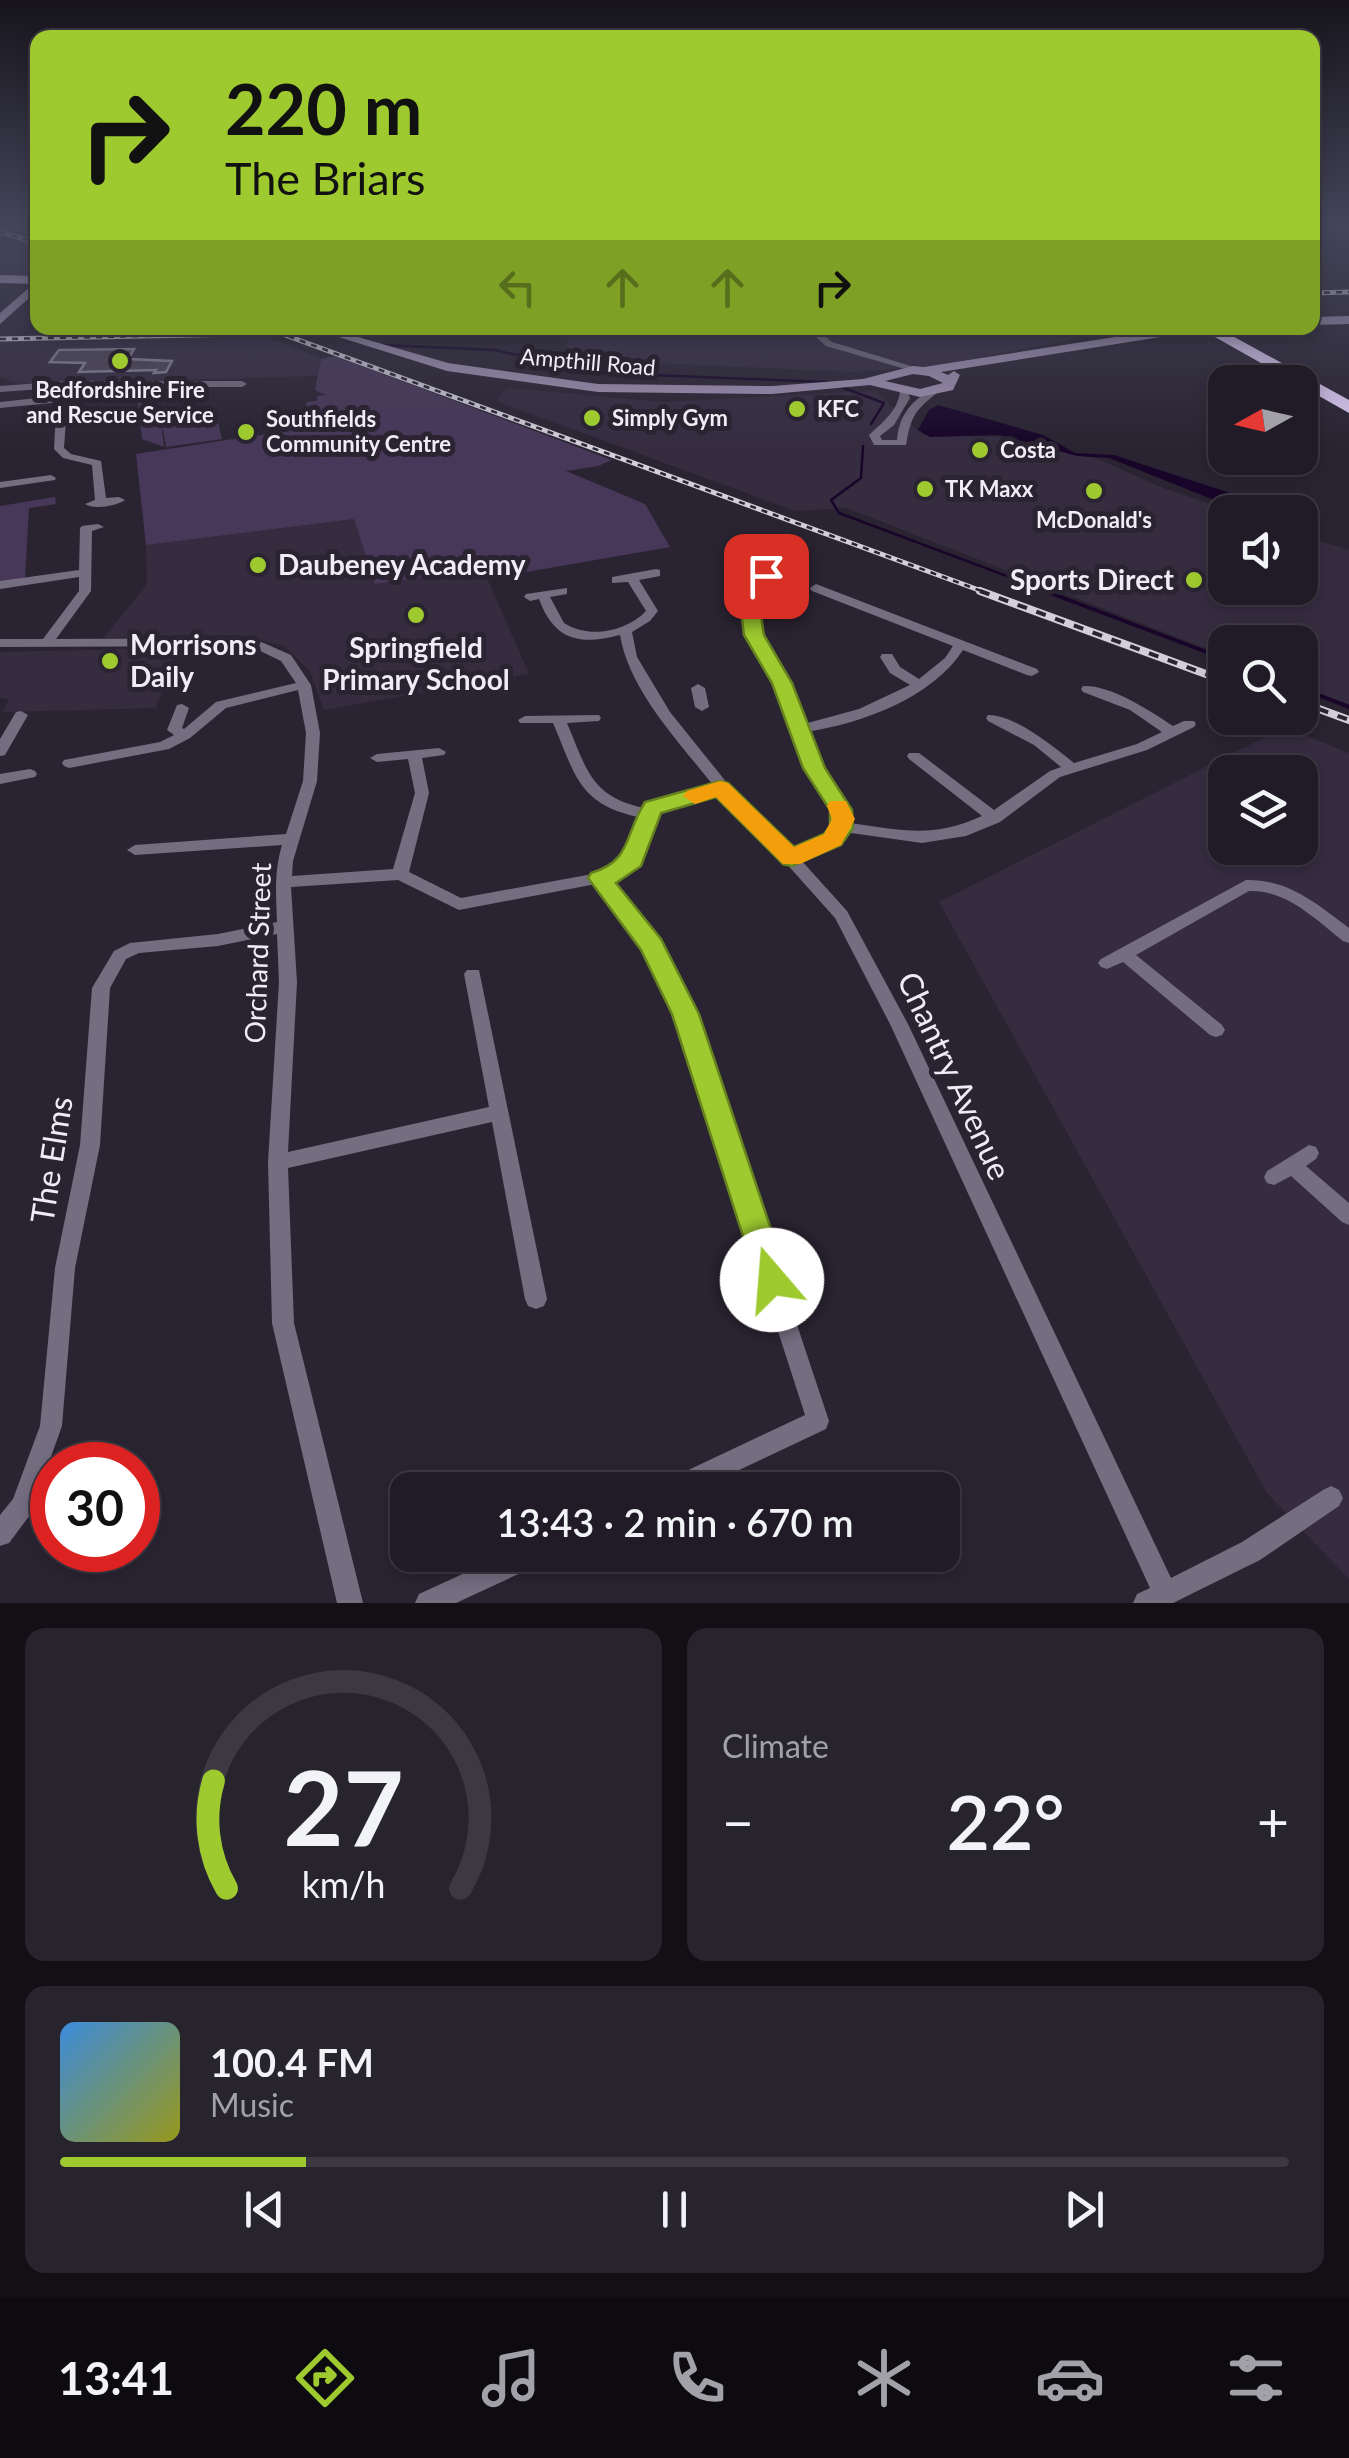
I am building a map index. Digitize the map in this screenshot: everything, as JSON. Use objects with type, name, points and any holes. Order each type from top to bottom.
[{"type":"highway","points":[[1214,335],[1324,392]]},
{"type":"highway","points":[[1221,335],[1349,407]]},
{"type":"highway","points":[[1237,335],[1349,396]]},
{"type":"highway","points":[[1244,335],[1283,359]]},
{"type":"main road","points":[[0,320],[22,298]]},
{"type":"main road","points":[[1320,320],[1349,320]]},
{"type":"main road","name":"Ampthill Road","points":[[339,335],[430,363],[536,382],[697,392],[898,382],[932,393]]},
{"type":"main road","points":[[898,382],[921,370],[980,365],[1151,335]]},
{"type":"main road","points":[[932,393],[948,388],[950,381],[980,365]]},
{"type":"main road","points":[[921,370],[950,381]]},
{"type":"street","points":[[817,335],[823,341],[921,370]]},
{"type":"street","points":[[881,360],[905,398],[873,439],[886,445],[902,442],[899,434],[917,400],[932,393]]},
{"type":"street","points":[[77,384],[60,418],[61,453],[97,463],[96,503],[119,500]]},
{"type":"street","points":[[0,389],[77,384],[242,384]]},
{"type":"street","points":[[0,406],[67,398]]},
{"type":"street","points":[[60,418],[121,410]]},
{"type":"street","points":[[0,485],[51,478]]},
{"type":"street","points":[[47,642],[85,590],[86,528],[98,527]]},
{"type":"street","points":[[0,586],[87,572]]},
{"type":"street","points":[[616,580],[656,573]]},
{"type":"street","points":[[758,573],[766,576],[748,596],[754,635],[782,683],[814,768],[841,810],[842,828],[832,840],[792,858]]},
{"type":"street","points":[[563,591],[536,596],[556,622],[570,632],[626,630],[640,624],[652,611],[632,578]]},
{"type":"street","points":[[816,588],[1032,672]]},
{"type":"street","name":"Chantry Avenue","points":[[626,630],[630,657],[639,676],[720,788],[792,858],[841,916],[899,1024],[1155,1598]]},
{"type":"street","points":[[0,644],[252,642],[286,658],[304,685],[221,705],[164,746],[68,763]]},
{"type":"street","points":[[799,729],[837,723],[917,683],[945,668],[960,645]]},
{"type":"street","points":[[886,657],[895,670],[917,683]]},
{"type":"street","name":"Orchard Street","points":[[304,685],[313,753],[310,781],[283,882],[288,982],[278,1162],[283,1322],[350,1603]]},
{"type":"street","points":[[698,688],[702,707]]},
{"type":"street","points":[[1088,689],[1135,707],[1172,732]]},
{"type":"street","points":[[182,708],[174,730],[185,734]]},
{"type":"street","points":[[0,752],[20,715]]},
{"type":"street","points":[[525,720],[594,718]]},
{"type":"street","points":[[993,718],[1040,742],[1072,768]]},
{"type":"street","points":[[558,719],[595,796],[607,805],[647,814]]},
{"type":"street","points":[[842,828],[922,838],[961,832],[995,818],[1056,774],[1142,748],[1189,724]]},
{"type":"street","points":[[377,758],[439,752]]},
{"type":"street","points":[[400,874],[422,792],[414,755]]},
{"type":"street","points":[[914,756],[933,764],[995,818]]},
{"type":"street","points":[[0,779],[30,774]]},
{"type":"street","points":[[283,882],[400,874],[458,904],[615,875],[633,861],[647,814],[664,803],[720,788]]},
{"type":"street","points":[[135,850],[292,839]]},
{"type":"street","points":[[600,878],[652,946],[686,1014],[818,1421],[709,1472]]},
{"type":"street","points":[[1107,963],[1246,886],[1261,884],[1288,892],[1349,936]]},
{"type":"street","name":"The Elms","points":[[0,1534],[22,1507],[52,1426],[65,1268],[90,1145],[101,988],[106,973],[120,955],[136,947],[218,940],[285,926]]},
{"type":"street","points":[[1124,954],[1216,1030]]},
{"type":"street","points":[[473,974],[536,1299]]},
{"type":"street","points":[[278,1162],[498,1113]]},
{"type":"street","points":[[1274,1177],[1300,1159],[1349,1216]]},
{"type":"street","points":[[1155,1598],[1252,1551],[1331,1498]]},
{"type":"street","points":[[428,1603],[495,1572]]},
{"type":"shaded area","points":[[1095,335],[941,365],[854,372],[566,359],[568,337]]},
{"type":"shaded area","points":[[269,337],[321,359],[317,376],[20,384],[0,377],[0,341]]},
{"type":"shaded area","points":[[335,356],[612,460],[566,471],[645,504],[670,547],[487,579],[482,569],[375,584],[354,519],[146,545],[136,454],[273,433],[269,423],[309,417],[306,402],[326,395],[315,390],[321,359]]},
{"type":"shaded area","points":[[136,385],[198,385],[199,390],[147,397],[152,423],[157,422],[156,415],[189,411],[190,417],[161,421],[164,447],[142,439]]},
{"type":"shaded area","points":[[507,388],[662,402],[875,391],[923,435],[998,437],[1098,459],[1208,503],[1208,605],[1318,605],[1318,541],[1349,550],[1349,705],[1318,693],[1318,625],[1208,625],[1208,649],[847,508],[795,511],[496,401]]},
{"type":"shaded area","points":[[938,405],[1043,435],[1075,453],[1114,455],[1236,495],[1208,498],[1109,458],[1077,456],[999,435],[930,437],[918,430],[929,410]]},
{"type":"shaded area","points":[[217,417],[222,439],[166,447],[162,424]]},
{"type":"shaded area","points":[[55,497],[56,504],[29,508],[25,578],[0,582],[0,506]]},
{"type":"shaded area","points":[[354,519],[376,584],[483,569],[529,674],[324,710],[310,671],[284,646],[240,635],[103,638],[147,585],[146,545]]},
{"type":"shaded area","points":[[178,648],[156,708],[3,712],[9,699],[0,698],[0,652]]},
{"type":"shaded area","points":[[1269,735],[1305,735],[1349,753],[1349,1579],[1267,1493],[939,902],[1208,766],[1208,865],[1318,865],[1318,755],[1230,755]]},
{"type":"building","name":"Bedfordshire Fire and Rescue Service","points":[[134,349],[128,359],[172,361],[166,372],[154,373],[156,370],[79,372],[85,363],[50,362],[59,350]]},
{"type":"waterway","points":[[382,345],[495,350],[521,356],[534,364],[576,372],[828,382]]},
{"type":"waterway","points":[[841,387],[884,403],[871,424]]},
{"type":"waterway","points":[[863,446],[861,478],[831,500],[839,513],[1052,593]]},
{"type":"waterway","points":[[1045,591],[1208,653]]},
{"type":"waterway","points":[[1318,695],[1349,707]]},
{"type":"railway","points":[[0,339],[197,335]]},
{"type":"railway","points":[[285,335],[987,593]]},
{"type":"railway","points":[[980,591],[1208,675]]},
{"type":"railway","points":[[1318,709],[1349,720]]},
{"type":"slow traffic","points":[[695,796],[720,788],[792,858],[832,840],[844,819],[838,806]]},
{"type":"place","name":"Bedfordshire Fire and Rescue Service","points":[[120,361]]},
{"type":"place","name":"KFC","points":[[797,409]]},
{"type":"place","name":"Simply Gym","points":[[592,418]]},
{"type":"place","name":"Southfields Community Centre","points":[[246,432]]},
{"type":"place","name":"Costa","points":[[980,450]]},
{"type":"place","name":"TK Maxx","points":[[925,489]]},
{"type":"place","name":"McDonald's","points":[[1094,491]]},
{"type":"place","name":"Daubeney Academy","points":[[258,565]]},
{"type":"place","name":"Sports Direct","points":[[1194,580]]},
{"type":"place","name":"Springfield Primary School","points":[[416,615]]},
{"type":"place","name":"Morrisons Daily","points":[[110,661]]},
{"type":"route","points":[[766,576],[748,596],[754,635],[782,683],[814,768],[841,810],[842,828],[832,840],[792,858],[720,788],[653,808],[642,825],[633,861],[615,875],[600,878],[652,946],[686,1014],[772,1280]]}]
